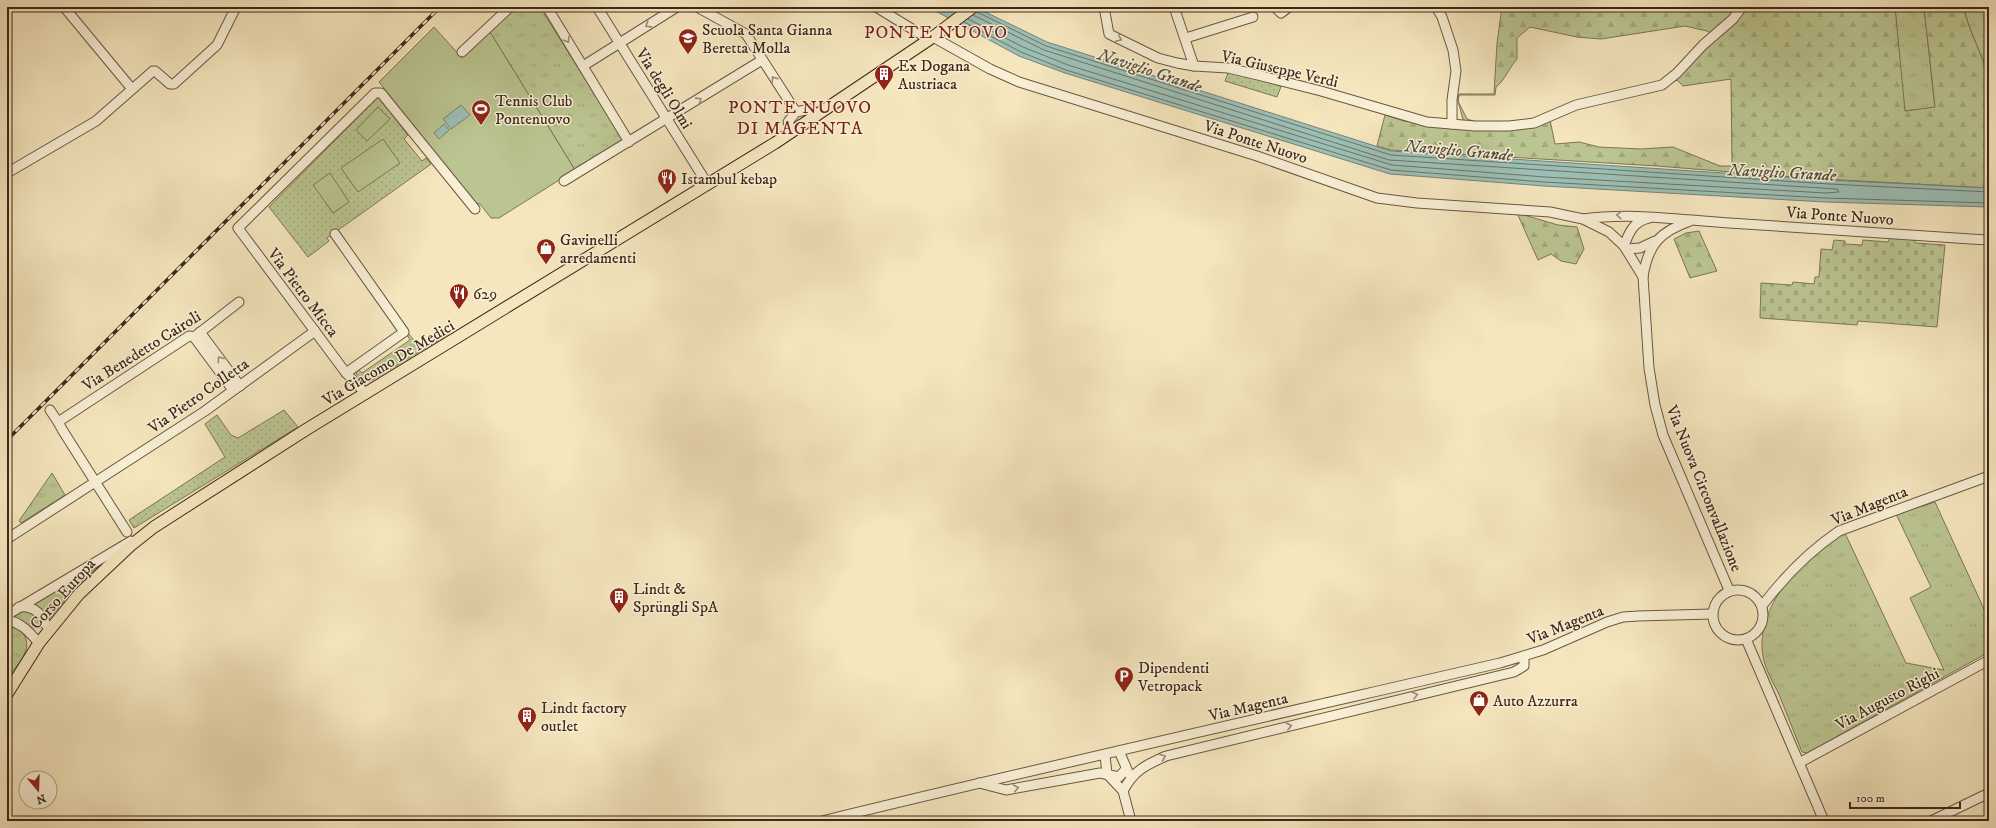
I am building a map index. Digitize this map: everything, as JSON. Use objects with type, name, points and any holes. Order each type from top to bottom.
[{"type":"main road","name":"Via Giacomo De Medici","points":[[154,527],[366,394],[817,116],[937,34],[973,7]]},
{"type":"main road","name":"Corso Europa","points":[[7,694],[38,643],[79,594],[130,546],[154,527]]},
{"type":"street","points":[[64,7],[132,89]]},
{"type":"street","points":[[7,173],[96,122],[132,89],[155,71],[170,84],[174,84],[217,45],[236,7]]},
{"type":"street","points":[[462,52],[510,7]]},
{"type":"street","points":[[547,7],[629,142]]},
{"type":"street","name":"Via degli Olmi","points":[[597,7],[708,184]]},
{"type":"street","points":[[583,66],[677,7]]},
{"type":"street","points":[[697,7],[746,34],[796,112]]},
{"type":"street","name":"Via Ponte Nuovo","points":[[876,7],[922,35],[937,34],[990,69],[1019,82],[1257,156],[1377,198],[1416,203],[1550,212],[1584,219],[1608,232],[1625,247],[1643,278]]},
{"type":"street","name":"Via Giuseppe Verdi","points":[[1104,7],[1109,34],[1158,58],[1194,66],[1228,68],[1321,91],[1428,122],[1475,126],[1523,125],[1534,123],[1576,104],[1655,88],[1670,80],[1703,46],[1733,19],[1742,7]]},
{"type":"street","points":[[1174,7],[1186,38],[1194,66]]},
{"type":"street","points":[[1278,10],[1289,7]]},
{"type":"street","points":[[1436,7],[1442,17],[1453,50],[1456,71],[1452,100],[1452,124]]},
{"type":"street","points":[[1186,38],[1253,17]]},
{"type":"street","points":[[564,181],[762,60]]},
{"type":"street","name":"Via Pietro Micca","points":[[366,394],[346,373],[238,228],[375,93],[381,93],[475,209]]},
{"type":"street","points":[[792,131],[788,122],[796,112],[811,109],[817,116]]},
{"type":"street","name":"Via Ponte Nuovo","points":[[1584,219],[1612,215],[1655,217],[1989,240]]},
{"type":"street","name":"Via Ponte Nuovo","points":[[1625,247],[1633,227],[1642,220],[1655,217]]},
{"type":"street","name":"Via Ponte Nuovo","points":[[1625,247],[1640,248],[1658,239],[1672,227],[1690,220]]},
{"type":"street","points":[[335,234],[404,332],[346,373]]},
{"type":"street","name":"Via Ponte Nuovo","points":[[1643,278],[1648,254],[1658,239]]},
{"type":"street","name":"Via Nuova Circonvallazione","points":[[1643,278],[1650,368],[1655,405],[1664,434],[1729,590]]},
{"type":"street","name":"Via Benedetto Cairoli","points":[[58,422],[158,355],[189,336],[197,335],[239,302]]},
{"type":"street","name":"Via Pietro Colletta","points":[[7,539],[237,388],[315,331]]},
{"type":"street","points":[[197,335],[237,388]]},
{"type":"street","points":[[50,410],[127,532]]},
{"type":"street","name":"Via Magenta","points":[[1762,606],[1782,580],[1804,558],[1821,543],[1839,531],[1989,476]]},
{"type":"street","points":[[7,615],[154,527]]},
{"type":"street","points":[[1737,589],[1749,592],[1758,599],[1762,606],[1762,622],[1759,629],[1746,639],[1730,639],[1723,636],[1717,630],[1712,614],[1717,600],[1729,590],[1737,589]]},
{"type":"street","points":[[19,607],[26,606],[34,609],[44,620],[49,631]]},
{"type":"street","name":"Via Magenta","points":[[822,821],[978,782],[1105,755],[1524,656],[1607,622],[1622,618],[1638,616],[1712,614]]},
{"type":"street","points":[[7,620],[16,622],[25,628],[38,643]]},
{"type":"street","points":[[1746,639],[1824,821]]},
{"type":"street","name":"Via Magenta","points":[[1128,773],[1166,756],[1514,672],[1524,666],[1524,656]]},
{"type":"street","name":"Via Augusto Righi","points":[[1799,763],[1989,660]]},
{"type":"street","points":[[1119,751],[1128,773],[1123,790]]},
{"type":"street","points":[[1105,755],[1107,774],[1123,790],[1131,821]]},
{"type":"street","points":[[978,782],[1006,790],[1100,772],[1119,777],[1128,773]]},
{"type":"street","points":[[1931,821],[1989,793]]},
{"type":"green space","points":[[516,7],[540,7],[623,140],[575,170],[490,32]]},
{"type":"green space","points":[[1502,7],[1895,7],[1905,111],[1935,107],[1924,7],[1963,7],[1989,76],[1989,188],[1806,178],[1657,166],[1391,150],[1377,146],[1385,115],[1404,121],[1465,127],[1458,101],[1459,94],[1494,94],[1497,43]],"holes":[[[1685,26],[1707,31],[1712,34],[1671,76],[1659,83],[1522,122],[1480,123],[1467,119],[1458,101],[1459,95],[1495,95],[1496,87],[1517,59],[1517,38],[1530,27],[1577,37],[1601,39]],[[1731,79],[1732,166],[1720,166],[1673,147],[1641,149],[1599,147],[1579,142],[1555,144],[1550,120],[1576,108],[1657,91],[1677,80],[1683,86]]]},
{"type":"green space","points":[[1895,7],[1924,7],[1935,108],[1904,111]]},
{"type":"green space","points":[[1963,7],[1989,7],[1989,76],[1969,26]]},
{"type":"green space","name":"Tennis Club Pontenuovo","points":[[434,27],[462,58],[490,32],[575,170],[499,218],[491,218],[480,204],[475,203],[379,82]]},
{"type":"green space","points":[[1228,73],[1249,75],[1282,84],[1277,97],[1225,81]]},
{"type":"green space","points":[[378,97],[408,135],[404,139],[422,161],[426,158],[431,164],[327,238],[329,241],[308,257],[269,207]]},
{"type":"green space","points":[[378,107],[390,119],[367,141],[356,130]]},
{"type":"green space","points":[[383,139],[400,163],[358,192],[341,168]]},
{"type":"green space","points":[[330,173],[349,202],[333,213],[313,185]]},
{"type":"green space","points":[[1517,213],[1558,225],[1577,227],[1584,249],[1576,264],[1561,261],[1551,254],[1538,260]]},
{"type":"green space","points":[[1699,231],[1717,271],[1690,278],[1674,239],[1686,233]]},
{"type":"green space","points":[[1890,238],[1912,239],[1916,243],[1945,245],[1937,327],[1858,321],[1857,325],[1760,318],[1761,283],[1792,285],[1793,282],[1814,284],[1815,277],[1819,277],[1821,249],[1832,250],[1834,240],[1845,241],[1845,244],[1862,245],[1863,240],[1888,242]]},
{"type":"green space","points":[[443,330],[447,335],[369,382],[363,380],[356,374],[358,369],[362,373],[410,340],[407,335],[409,334],[418,346]]},
{"type":"green space","points":[[284,410],[298,427],[134,528],[129,520],[225,457],[205,424],[217,415],[231,435],[238,438]]},
{"type":"green space","points":[[52,473],[65,495],[21,523],[19,521]]},
{"type":"green space","points":[[1935,502],[1989,620],[1989,652],[1807,753],[1802,752],[1764,661],[1762,641],[1765,622],[1773,603],[1784,586],[1798,569],[1813,554],[1844,531],[1906,663],[1944,670],[1910,598],[1931,587],[1896,514]]},
{"type":"green space","points":[[113,554],[80,583],[49,619],[46,613],[36,605],[30,603]]},
{"type":"green space","points":[[19,611],[30,612],[35,615],[42,624],[41,628],[33,628],[9,616]]},
{"type":"green space","points":[[7,625],[20,629],[26,640],[27,646],[22,658],[7,680]]},
{"type":"water","points":[[928,7],[975,7],[1047,42],[1391,151],[1829,180],[1989,188],[1989,207],[1825,202],[1544,186],[1390,174],[1065,73],[1019,56]]},
{"type":"water","points":[[461,105],[470,115],[451,129],[443,119]]},
{"type":"water","points":[[444,124],[449,130],[439,139],[434,133]]},
{"type":"railway","points":[[7,440],[440,7]]},
{"type":"place","name":"Scuola Santa Gianna Beretta Molla","points":[[688,55]]},
{"type":"place","name":"Ex Dogana Austriaca","points":[[884,91]]},
{"type":"place","name":"Tennis Club Pontenuovo","points":[[481,126]]},
{"type":"place","name":"Istambul kebap","points":[[667,195]]},
{"type":"place","name":"Gavinelli arredamenti","points":[[546,265]]},
{"type":"place","name":"629","points":[[459,310]]},
{"type":"place","name":"Lindt & Sprüngli SpA","points":[[619,614]]},
{"type":"place","name":"Dipendenti Vetropack","points":[[1124,693]]},
{"type":"place","name":"Auto Azzurra","points":[[1479,717]]},
{"type":"place","name":"Lindt factory outlet","points":[[527,733]]},
{"type":"district","name":"PONTE NUOVO","points":[[936,32]]},
{"type":"district","name":"PONTE NUOVO DI MAGENTA","points":[[800,117]]},
{"type":"water label","name":"Naviglio Grande","points":[[1150,70]]},
{"type":"water label","name":"Naviglio Grande","points":[[1459,150]]},
{"type":"water label","name":"Naviglio Grande","points":[[1782,172]]}]
